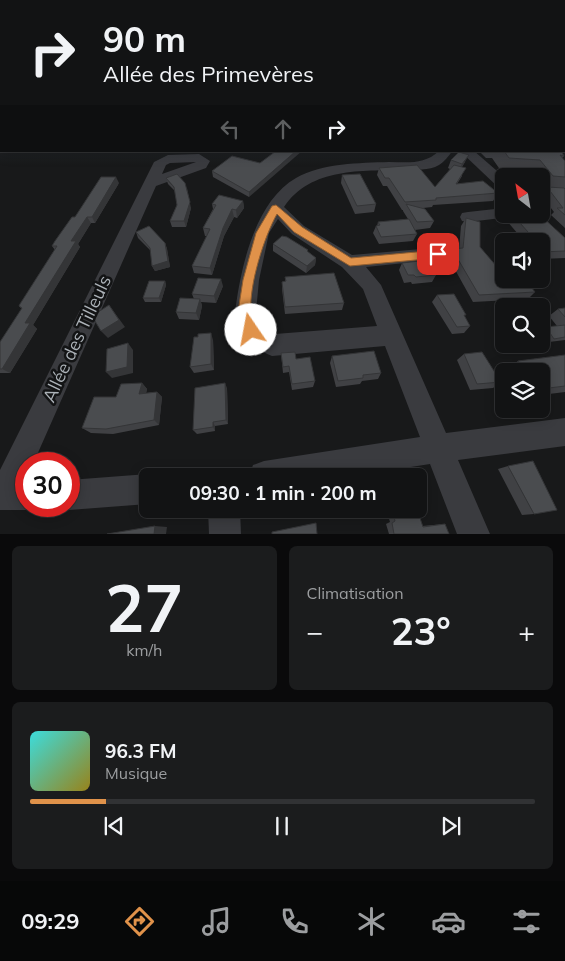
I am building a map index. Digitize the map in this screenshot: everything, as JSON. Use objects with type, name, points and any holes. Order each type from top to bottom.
[{"type":"street","points":[[390,335],[272,345],[251,330],[245,312],[249,280],[261,233],[285,194],[295,185],[321,174],[426,165],[436,162],[445,152]]},
{"type":"street","points":[[467,152],[495,177]]},
{"type":"street","name":"Allée des Tilleuls","points":[[10,495],[150,184]]},
{"type":"street","points":[[276,208],[298,230],[350,262],[371,285],[390,335],[440,448],[474,534]]},
{"type":"street","points":[[468,217],[495,214]]},
{"type":"street","points":[[350,262],[438,254],[448,244]]},
{"type":"street","points":[[314,468],[440,448],[565,432]]},
{"type":"street","points":[[80,494],[139,490]]},
{"type":"street","points":[[224,518],[224,534]]},
{"type":"building","points":[[275,152],[295,152],[249,192],[212,171],[232,156],[260,163]]},
{"type":"building","points":[[459,152],[469,155],[462,164],[451,160]]},
{"type":"building","points":[[505,152],[562,152],[564,156],[560,155],[565,161],[565,177],[553,176],[550,172],[550,168],[546,168],[540,160],[509,158]]},
{"type":"building","points":[[417,165],[435,187],[454,165],[466,168],[456,184],[483,181],[495,191],[495,193],[405,202],[389,178],[385,178],[379,168]]},
{"type":"building","points":[[177,174],[185,183],[190,202],[184,221],[170,221],[177,205],[174,187],[166,178]]},
{"type":"building","points":[[360,174],[376,204],[357,206],[342,175]]},
{"type":"building","points":[[101,177],[116,177],[92,217],[87,217],[71,241],[76,241],[25,323],[30,323],[2,369],[0,369],[0,342],[22,308],[19,306],[20,304],[57,246],[52,246],[55,241],[72,217],[75,217]]},
{"type":"building","points":[[550,187],[565,189],[565,215],[557,208],[563,208],[550,191]]},
{"type":"building","points":[[219,195],[243,201],[236,210],[232,209],[223,228],[210,268],[192,266],[210,229],[203,228],[216,205],[212,204]]},
{"type":"building","points":[[406,204],[425,209],[434,221],[417,222]]},
{"type":"building","points":[[466,218],[480,222],[480,247],[495,264],[495,288],[532,288],[535,292],[479,295],[452,249],[463,248]]},
{"type":"building","points":[[409,219],[417,234],[381,237],[376,226],[380,225],[378,222]]},
{"type":"building","points":[[520,223],[549,223],[565,238],[565,251],[550,252],[550,233],[529,233]]},
{"type":"building","points":[[149,226],[165,243],[168,261],[152,266],[150,248],[136,232]]},
{"type":"building","points":[[282,236],[308,250],[316,258],[307,266],[273,244]]},
{"type":"building","points":[[428,260],[436,275],[416,277],[408,275],[402,263]]},
{"type":"building","points":[[334,273],[344,303],[285,307],[282,282],[286,281],[285,277]]},
{"type":"building","points":[[198,278],[221,279],[214,296],[192,294]]},
{"type":"building","points":[[149,281],[165,281],[159,298],[143,298]]},
{"type":"building","points":[[454,294],[470,326],[457,327],[437,295]]},
{"type":"building","points":[[180,298],[200,299],[196,313],[176,312]]},
{"type":"building","points":[[109,305],[119,320],[101,331],[92,316]]},
{"type":"building","points":[[565,308],[565,317],[558,309]]},
{"type":"building","points":[[565,325],[565,337],[554,339],[550,333],[550,327]]},
{"type":"building","points":[[211,333],[211,364],[190,367],[194,337],[198,337],[198,334]]},
{"type":"building","points":[[128,343],[127,367],[106,372],[107,349]]},
{"type":"building","points":[[374,351],[381,373],[363,375],[363,378],[338,381],[332,356]]},
{"type":"building","points":[[295,352],[296,359],[310,357],[315,381],[292,384],[289,366],[283,367],[281,353]]},
{"type":"building","points":[[482,352],[495,373],[495,382],[477,384],[464,354]]},
{"type":"building","points":[[565,355],[565,386],[550,388],[550,363],[519,363],[518,361]]},
{"type":"building","points":[[142,383],[139,394],[157,392],[154,420],[106,429],[82,428],[94,397],[116,397],[121,384]]},
{"type":"building","points":[[225,383],[226,420],[213,422],[213,427],[193,430],[195,388]]},
{"type":"building","points":[[533,461],[557,510],[534,514],[508,466]]},
{"type":"building","points":[[394,518],[420,518],[423,527],[445,524],[449,534],[394,534],[392,523],[395,521]]},
{"type":"building","points":[[316,523],[317,534],[272,534],[272,532]]},
{"type":"building","points":[[155,526],[154,534],[107,534]]},
{"type":"route","points":[[251,330],[245,312],[249,280],[261,233],[276,208],[298,230],[350,262],[438,254]]}]
